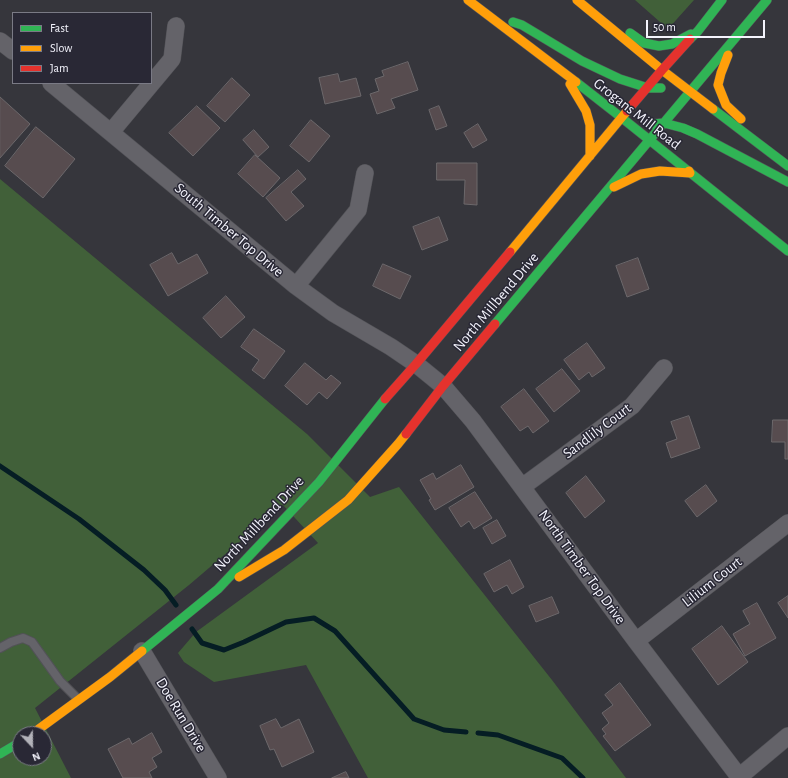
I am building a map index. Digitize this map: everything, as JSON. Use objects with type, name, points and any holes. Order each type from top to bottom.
[{"type":"street","name":"Grogans Mill Road","points":[[468,0],[622,118],[788,251]]},
{"type":"street","points":[[577,0],[662,70],[788,165]]},
{"type":"street","name":"North Millbend Drive","points":[[43,726],[142,651],[218,589],[319,482],[378,407],[416,364],[722,0]]},
{"type":"street","name":"North Millbend Drive","points":[[218,589],[284,550],[348,500],[398,444],[443,386],[767,0]]},
{"type":"street","points":[[487,14],[522,25],[582,61],[620,79],[648,88],[669,92],[691,92]]},
{"type":"street","points":[[595,15],[614,23],[644,43],[660,46],[672,44],[698,30]]},
{"type":"street","points":[[595,15],[627,53]]},
{"type":"street","points":[[152,83],[172,59],[176,26]]},
{"type":"street","points":[[735,39],[721,73],[718,85],[726,105],[788,165]]},
{"type":"street","points":[[0,41],[12,50]]},
{"type":"street","points":[[662,70],[669,92]]},
{"type":"street","points":[[565,74],[586,111],[590,125],[590,156]]},
{"type":"street","points":[[641,76],[648,88],[645,103]]},
{"type":"street","name":"South Timber Top Drive","points":[[52,84],[296,286],[333,313],[416,364]]},
{"type":"street","points":[[111,132],[151,84]]},
{"type":"street","points":[[666,109],[664,123],[669,135]]},
{"type":"street","points":[[622,118],[640,125],[664,123],[683,128],[788,182]]},
{"type":"street","points":[[640,125],[649,140]]},
{"type":"street","points":[[609,189],[641,174],[660,171],[690,173],[687,164],[679,152]]},
{"type":"street","points":[[296,286],[358,210],[365,174]]},
{"type":"street","name":"North Timber Top Drive","points":[[416,364],[443,386],[473,421],[739,777]]},
{"type":"street","name":"Sandlily Court","points":[[522,486],[632,406],[664,368]]},
{"type":"street","name":"Lilium Court","points":[[636,641],[788,523]]},
{"type":"street","name":"Doe Run Drive","points":[[142,651],[218,778]]},
{"type":"street","points":[[739,777],[788,736]]},
{"type":"street","points":[[0,754],[12,747]]},
{"type":"lane","points":[[0,648],[23,638],[32,642],[60,681],[78,700]]},
{"type":"green space","points":[[635,0],[694,0],[668,29]]},
{"type":"green space","points":[[0,179],[307,434],[370,497],[399,487],[552,680],[626,778],[368,778],[306,665],[214,682],[184,662],[178,653],[196,632],[318,543],[283,505],[189,585],[35,708],[44,726],[12,726],[12,766],[52,766],[52,741],[71,778],[0,778]]},
{"type":"building","points":[[408,62],[418,90],[391,99],[395,108],[377,114],[370,94],[379,91],[375,79],[384,76],[382,71]]},
{"type":"building","points":[[338,74],[340,82],[356,78],[361,96],[325,104],[319,78]]},
{"type":"building","points":[[232,78],[250,95],[225,122],[207,106]]},
{"type":"building","points":[[0,97],[30,124],[0,158]]},
{"type":"building","points":[[197,106],[220,128],[193,156],[169,133]]},
{"type":"building","points":[[439,106],[447,126],[436,130],[429,110]]},
{"type":"building","points":[[311,120],[330,136],[309,162],[290,146]]},
{"type":"building","points":[[478,124],[487,140],[473,148],[464,133]]},
{"type":"building","points":[[36,127],[75,159],[43,198],[5,166]]},
{"type":"building","points":[[254,130],[269,147],[258,157],[243,140]]},
{"type":"building","points":[[255,155],[280,178],[263,197],[238,174]]},
{"type":"building","points":[[437,163],[477,163],[477,205],[464,204],[465,180],[437,180]]},
{"type":"building","points":[[298,170],[306,179],[291,192],[304,206],[286,221],[266,198]]},
{"type":"building","points":[[439,217],[448,240],[422,250],[413,227]]},
{"type":"building","points":[[172,253],[178,264],[197,254],[208,273],[168,296],[150,265]]},
{"type":"building","points":[[638,258],[649,289],[627,297],[616,266]]},
{"type":"building","points":[[383,264],[411,276],[400,299],[373,286]]},
{"type":"building","points":[[226,296],[245,317],[221,338],[203,318]]},
{"type":"building","points":[[254,329],[285,351],[264,379],[252,370],[259,360],[241,347]]},
{"type":"building","points":[[587,343],[605,368],[592,377],[589,372],[579,380],[564,360]]},
{"type":"building","points":[[305,363],[326,380],[331,375],[341,383],[327,399],[319,392],[307,405],[285,386]]},
{"type":"building","points":[[562,369],[580,391],[554,412],[536,389]]},
{"type":"building","points":[[524,389],[549,421],[533,433],[528,426],[520,431],[501,407]]},
{"type":"building","points":[[689,416],[700,448],[671,458],[666,443],[677,439],[671,422]]},
{"type":"building","points":[[773,420],[788,420],[788,459],[785,459],[785,442],[772,442]]},
{"type":"building","points":[[461,465],[474,487],[435,510],[429,500],[431,499],[420,480],[433,473],[436,479]]},
{"type":"building","points":[[586,476],[605,501],[585,518],[566,493]]},
{"type":"building","points":[[706,485],[717,501],[697,517],[685,501]]},
{"type":"building","points":[[475,492],[492,518],[474,529],[469,521],[461,527],[449,508]]},
{"type":"building","points":[[497,520],[506,536],[492,544],[483,528]]},
{"type":"building","points":[[510,560],[524,587],[512,594],[507,585],[494,592],[484,574]]},
{"type":"building","points":[[788,596],[788,618],[778,603]]},
{"type":"building","points":[[552,597],[559,613],[536,622],[529,606]]},
{"type":"building","points":[[757,603],[776,638],[745,656],[733,634],[750,624],[743,611]]},
{"type":"building","points":[[722,626],[748,662],[718,685],[692,649]]},
{"type":"building","points":[[620,683],[651,725],[615,751],[603,736],[606,734],[602,729],[609,723],[602,713],[613,705],[605,695]]},
{"type":"building","points":[[276,719],[281,728],[299,719],[314,752],[282,767],[274,749],[270,750],[260,726]]},
{"type":"building","points":[[152,733],[162,752],[152,758],[157,767],[149,772],[152,778],[123,778],[108,749],[129,738],[132,744]]},
{"type":"building","points":[[346,772],[349,778],[332,778]]},
{"type":"waterway","points":[[0,466],[79,519],[144,570],[165,590],[176,605]]},
{"type":"waterway","points":[[192,629],[202,643],[224,650],[286,622],[314,618],[335,631],[414,719],[444,730],[466,732]]},
{"type":"waterway","points":[[478,733],[498,735],[562,758],[583,778]]},
{"type":"traffic: fast","points":[[690,39],[722,0]]},
{"type":"traffic: fast","points":[[495,324],[767,0]]},
{"type":"traffic: fast","points":[[513,22],[522,25],[582,61],[620,79],[648,88],[661,88]]},
{"type":"traffic: fast","points":[[630,33],[644,43],[659,46],[672,44],[691,34]]},
{"type":"traffic: fast","points":[[576,82],[788,251]]},
{"type":"traffic: fast","points":[[713,109],[788,166]]},
{"type":"traffic: fast","points":[[651,124],[664,123],[683,128],[788,182]]},
{"type":"traffic: fast","points":[[142,651],[218,589],[319,482],[385,399]]},
{"type":"traffic: fast","points":[[0,754],[12,747]]},
{"type":"traffic: slow","points":[[468,0],[576,82]]},
{"type":"traffic: slow","points":[[577,0],[662,70],[713,109]]},
{"type":"traffic: slow","points":[[728,55],[718,85],[726,105],[741,119]]},
{"type":"traffic: slow","points":[[570,84],[586,111],[590,125],[590,156]]},
{"type":"traffic: slow","points":[[510,252],[627,111]]},
{"type":"traffic: slow","points":[[614,187],[641,174],[660,171],[690,173],[689,171]]},
{"type":"traffic: slow","points":[[239,577],[284,550],[348,500],[406,434]]},
{"type":"traffic: slow","points":[[43,726],[110,677],[142,651]]},
{"type":"traffic: jam","points":[[627,111],[690,39]]},
{"type":"traffic: jam","points":[[385,399],[510,252]]},
{"type":"traffic: jam","points":[[406,434],[443,386],[495,324]]}]
